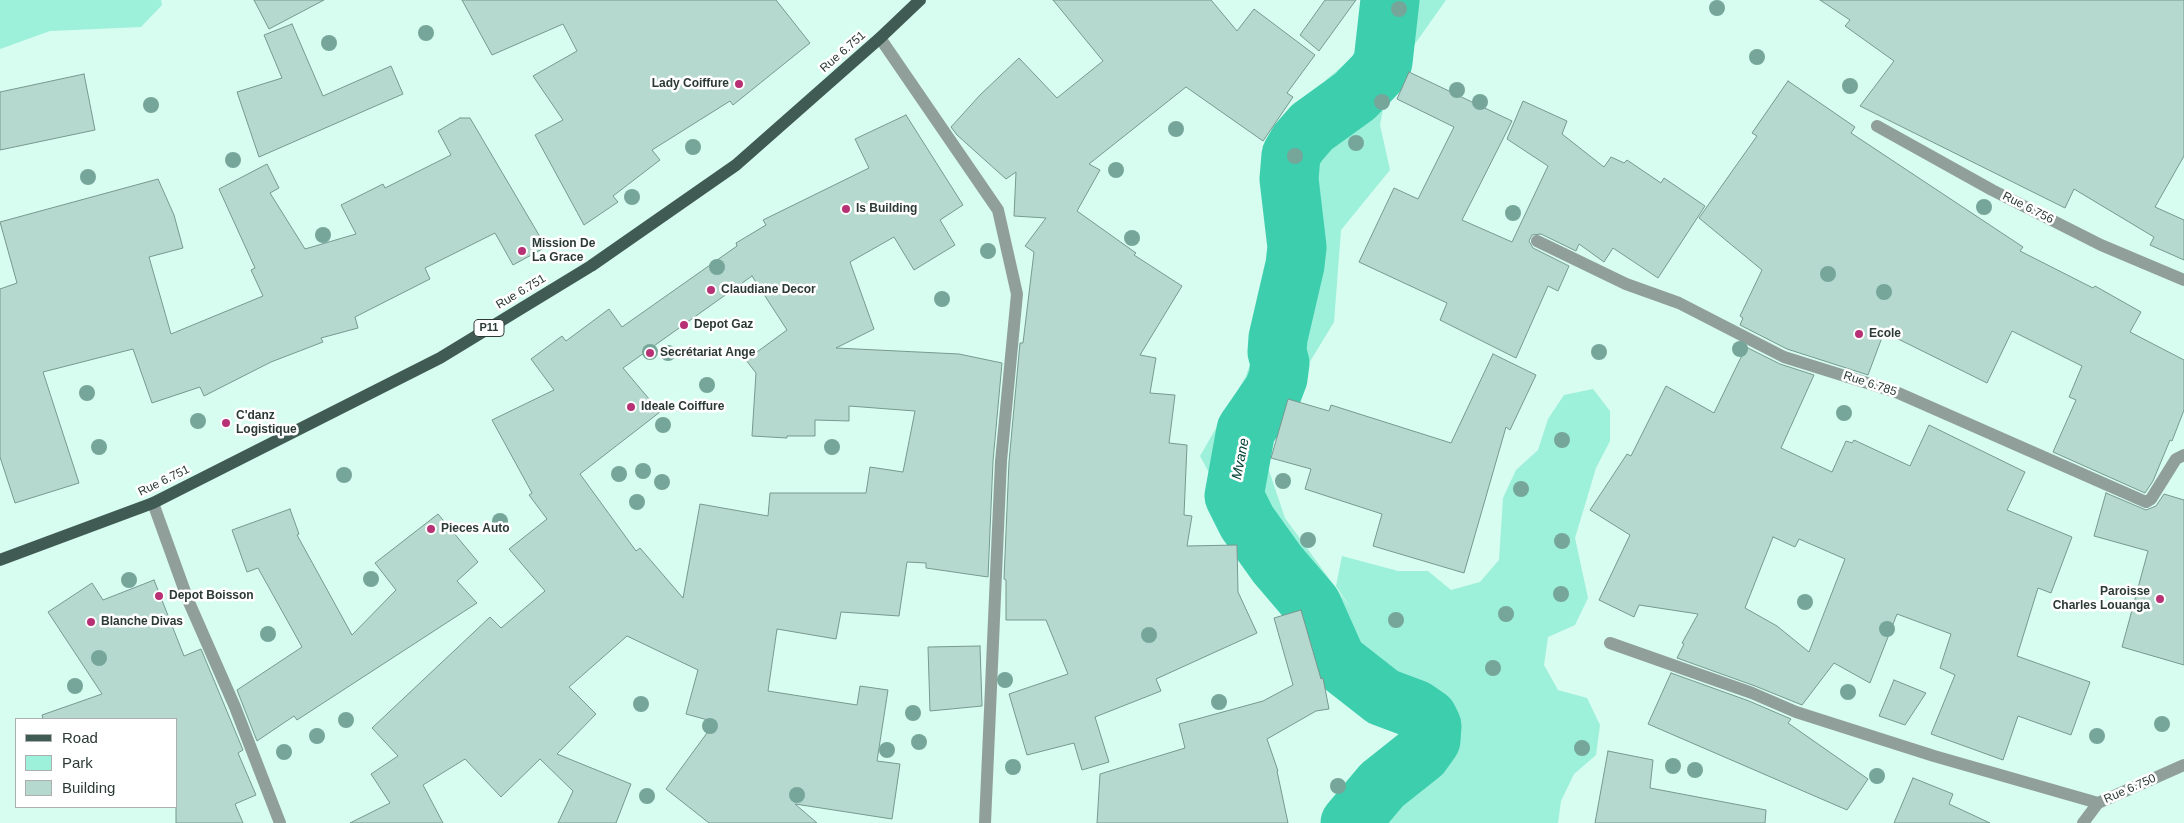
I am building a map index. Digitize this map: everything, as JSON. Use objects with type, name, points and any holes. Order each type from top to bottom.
[{"type":"main road","name":"Rue 6.751","points":[[0,560],[153,503],[440,358],[591,266],[736,165],[880,38],[920,0]]},
{"type":"street","points":[[880,38],[998,210],[1017,294],[1000,461],[986,823]]},
{"type":"street","name":"Rue 6.756","points":[[1877,126],[2009,199],[2101,245],[2184,280]]},
{"type":"street","name":"Rue 6.785","points":[[1537,241],[1626,284],[1679,304],[1784,357],[1896,392],[2146,502],[2151,499],[2176,459],[2184,455]]},
{"type":"street","points":[[153,503],[188,600],[235,707],[280,823]]},
{"type":"street","points":[[1610,643],[1752,693],[1796,712],[1934,756],[2098,804]]},
{"type":"street","name":"Rue 6.750","points":[[2083,823],[2098,804],[2184,765]]},
{"type":"green space","points":[[0,0],[161,0],[162,5],[141,27],[50,31],[0,49]]},
{"type":"green space","points":[[1384,0],[1446,0],[1388,82],[1380,125],[1390,170],[1341,230],[1334,322],[1260,444],[1285,518],[1352,610],[1336,586],[1342,556],[1398,571],[1428,571],[1451,590],[1480,582],[1499,560],[1503,498],[1516,470],[1538,450],[1548,419],[1564,395],[1593,389],[1610,411],[1610,441],[1596,468],[1575,538],[1588,598],[1575,625],[1548,637],[1544,665],[1558,690],[1587,698],[1600,725],[1596,755],[1574,774],[1561,801],[1558,823],[1321,823],[1338,806],[1361,773],[1397,744],[1404,730],[1367,707],[1335,676],[1304,607],[1268,581],[1200,456],[1246,376],[1256,346],[1280,142],[1326,80],[1362,49],[1384,8]]},
{"type":"building","points":[[254,0],[324,0],[269,29]]},
{"type":"building","points":[[462,0],[776,0],[810,43],[733,105],[730,101],[652,150],[660,160],[613,196],[618,202],[584,225],[535,135],[563,120],[533,76],[577,51],[563,24],[492,55]]},
{"type":"building","points":[[1053,0],[1211,0],[1237,31],[1254,9],[1315,55],[1287,93],[1293,97],[1263,141],[1186,87],[1089,164],[1100,170],[1077,211],[1136,253],[1134,255],[1182,286],[1140,355],[1156,358],[1150,393],[1175,395],[1169,443],[1187,445],[1184,515],[1192,516],[1187,546],[1237,545],[1238,592],[1257,633],[1156,679],[1161,691],[1095,717],[1109,762],[1082,770],[1074,743],[1027,755],[1009,694],[1068,674],[1046,620],[1006,620],[1006,580],[1004,579],[1009,462],[1020,343],[1023,343],[1034,252],[1025,246],[1046,218],[1014,216],[1016,172],[1006,179],[957,135],[951,127],[980,95],[1019,58],[1057,98],[1103,61]]},
{"type":"building","points":[[1325,0],[1356,0],[1319,51],[1300,35]]},
{"type":"building","points":[[1820,0],[2184,0],[2184,156],[2155,207],[2184,220],[2184,260],[2150,245],[2154,237],[2074,189],[2065,208],[1860,106],[1894,61],[1845,26],[1850,20]]},
{"type":"building","points":[[292,24],[323,96],[391,66],[403,94],[259,157],[237,92],[282,78],[264,35]]},
{"type":"building","points":[[1409,72],[1512,121],[1462,220],[1512,242],[1548,166],[1507,139],[1523,101],[1567,121],[1562,134],[1604,167],[1611,157],[1624,163],[1627,160],[1661,183],[1664,178],[1705,206],[1658,278],[1613,248],[1604,262],[1579,244],[1576,251],[1541,234],[1532,235],[1529,241],[1533,248],[1569,266],[1558,291],[1548,286],[1516,358],[1440,320],[1447,303],[1359,262],[1394,188],[1418,199],[1454,127],[1397,99]]},
{"type":"building","points":[[84,74],[95,130],[0,150],[0,92]]},
{"type":"building","points":[[1788,81],[1855,127],[1851,133],[2023,247],[2020,251],[2093,288],[2095,286],[2141,312],[2130,332],[2184,360],[2184,410],[2172,441],[2170,440],[2153,481],[2145,493],[2053,452],[2076,400],[2069,397],[2082,366],[2012,331],[1987,383],[1884,332],[1868,375],[1787,349],[1740,325],[1743,318],[1740,316],[1762,270],[1699,218],[1757,136],[1752,133]]},
{"type":"building","points":[[906,115],[963,205],[940,220],[955,245],[914,270],[894,237],[850,262],[874,329],[836,348],[959,354],[1002,363],[993,461],[988,577],[926,568],[926,563],[907,562],[899,616],[841,612],[836,639],[777,629],[768,691],[857,705],[860,686],[888,690],[877,761],[900,764],[892,819],[795,804],[817,823],[709,823],[666,789],[715,722],[686,714],[698,670],[627,636],[569,687],[596,714],[557,754],[631,784],[616,823],[558,823],[573,791],[540,759],[501,797],[465,759],[423,785],[443,823],[350,823],[390,803],[371,774],[398,756],[372,728],[490,617],[501,628],[545,591],[509,549],[547,519],[529,495],[532,493],[492,420],[554,390],[531,359],[562,336],[566,341],[609,309],[622,327],[737,246],[736,243],[766,225],[763,220],[869,168],[855,139]],"holes":[[[752,276],[787,330],[746,360],[756,373],[752,436],[787,438],[787,436],[815,436],[815,420],[849,421],[849,406],[915,411],[903,472],[870,467],[866,493],[770,493],[768,516],[700,504],[683,598],[640,548],[636,551],[580,474],[660,412],[623,368]]]},
{"type":"building","points":[[460,118],[470,118],[546,247],[513,265],[495,233],[425,268],[430,279],[355,317],[358,328],[321,338],[323,342],[271,362],[204,396],[200,387],[152,403],[133,349],[43,372],[79,483],[15,503],[0,457],[0,289],[17,283],[0,222],[158,179],[174,215],[183,248],[149,257],[171,334],[263,296],[251,270],[255,268],[219,189],[267,164],[279,188],[270,193],[305,249],[356,234],[341,205],[383,184],[385,188],[451,155],[438,131]]},
{"type":"building","points":[[1746,347],[1780,364],[1814,375],[1781,448],[1832,472],[1846,441],[1852,443],[1854,440],[1910,466],[1929,425],[2025,472],[2007,510],[2072,537],[2051,593],[2038,588],[2017,656],[2090,682],[2071,735],[2018,716],[2003,760],[1931,734],[1955,675],[1940,668],[1951,634],[1897,614],[1870,683],[1834,663],[1802,705],[1677,658],[1684,644],[1682,643],[1698,614],[1639,605],[1634,617],[1599,600],[1630,535],[1590,510],[1627,454],[1631,456],[1666,386],[1714,413]],"holes":[[[1773,537],[1795,547],[1799,539],[1845,559],[1809,652],[1777,626],[1745,608]]]},
{"type":"building","points":[[1493,354],[1536,375],[1510,430],[1506,427],[1464,573],[1373,546],[1382,514],[1305,489],[1311,469],[1271,458],[1288,399],[1329,411],[1331,405],[1451,443]]},
{"type":"building","name":"Paroisse Charles Louanga","points":[[2106,493],[2146,510],[2156,506],[2164,494],[2184,500],[2184,665],[2122,647],[2148,551],[2094,536]]},
{"type":"building","points":[[290,509],[299,534],[297,535],[352,635],[396,590],[375,563],[438,514],[478,562],[457,581],[477,603],[297,720],[294,716],[257,741],[237,690],[302,647],[258,568],[247,572],[232,530]]},
{"type":"building","points":[[154,580],[184,656],[201,649],[243,750],[238,753],[256,795],[235,804],[243,823],[176,823],[176,808],[178,808],[178,718],[43,718],[42,715],[102,694],[48,612],[92,583],[103,600]]},
{"type":"building","points":[[1301,610],[1321,679],[1323,678],[1329,709],[1316,711],[1267,739],[1278,771],[1288,823],[1097,823],[1100,774],[1185,748],[1179,724],[1263,701],[1293,685],[1274,618]]},
{"type":"building","points":[[980,646],[982,706],[930,711],[928,647]]},
{"type":"building","points":[[1671,673],[1749,701],[1791,719],[1788,723],[1868,779],[1847,810],[1648,724]]},
{"type":"building","points":[[1894,680],[1926,693],[1905,725],[1879,716]]},
{"type":"building","points":[[1608,751],[1653,760],[1650,788],[1766,810],[1765,823],[1595,823]]},
{"type":"building","points":[[1913,778],[1953,794],[1949,804],[1990,823],[1894,823]]},
{"type":"waterway","name":"Mvane","points":[[1350,823],[1382,785],[1421,754],[1431,740],[1432,726],[1428,718],[1415,709],[1383,697],[1337,661],[1312,605],[1277,564],[1247,522],[1234,496],[1246,430],[1273,391],[1278,378],[1280,363],[1277,352],[1278,338],[1295,265],[1297,247],[1289,179],[1291,155],[1298,143],[1312,127],[1355,96],[1377,73],[1383,62],[1390,0]]},
{"type":"place","name":"Lady Coiffure","points":[[739,84]]},
{"type":"place","name":"Is Building","points":[[846,209]]},
{"type":"place","name":"Mission De La Grace","points":[[522,251]]},
{"type":"place","name":"Claudiane Decor","points":[[711,290]]},
{"type":"place","name":"Depot Gaz","points":[[684,325]]},
{"type":"place","name":"Ecole","points":[[1859,334]]},
{"type":"place","name":"Secrétariat Ange","points":[[650,353]]},
{"type":"place","name":"Ideale Coiffure","points":[[631,407]]},
{"type":"place","name":"C'danz Logistique","points":[[226,423]]},
{"type":"place","name":"Pieces Auto","points":[[431,529]]},
{"type":"place","name":"Depot Boisson","points":[[159,596]]},
{"type":"place","name":"Paroisse Charles Louanga","points":[[2160,599]]},
{"type":"place","name":"Blanche Divas","points":[[91,622]]}]
